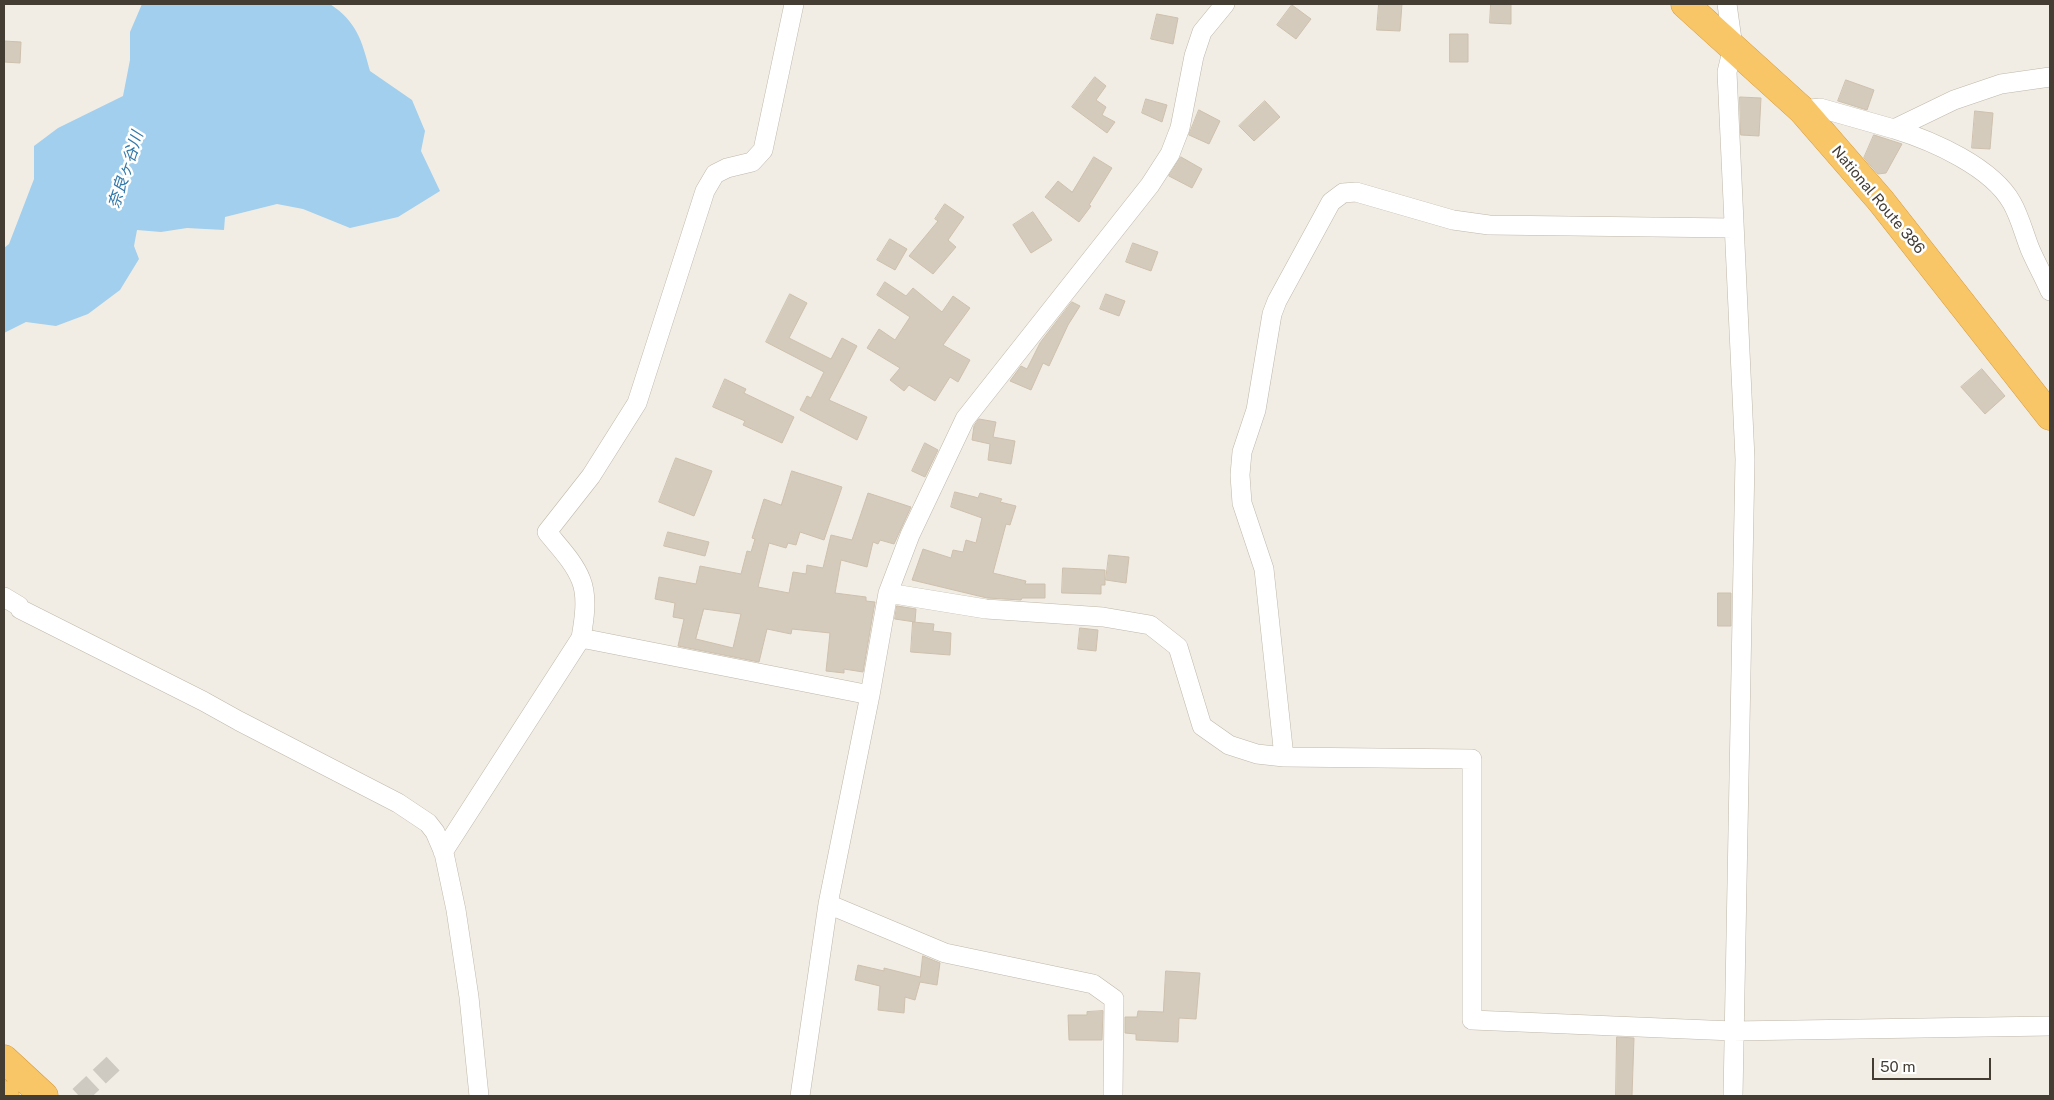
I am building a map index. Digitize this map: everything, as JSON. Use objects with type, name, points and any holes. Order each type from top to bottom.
[{"type":"highway","name":"National Route 386","points":[[1685,4],[1802,110],[1881,201],[2050,416]]},
{"type":"highway","points":[[4,1059],[44,1096]]},
{"type":"street","points":[[443,852],[580,638],[586,614],[582,581],[568,558],[547,532],[591,476],[637,403],[705,191],[716,174],[727,168],[752,162],[763,150],[794,4]]},
{"type":"street","points":[[800,1096],[828,904],[870,695],[888,593],[910,534],[965,419],[1150,185],[1170,154],[1180,128],[1194,56],[1202,32],[1225,4]]},
{"type":"street","points":[[1727,4],[1733,47],[1727,72],[1745,459],[1732,1096]]},
{"type":"street","points":[[1894,129],[1954,100],[2001,84],[2050,77]]},
{"type":"street","points":[[1802,110],[1820,108],[1918,136],[1957,155],[1991,178],[2012,202],[2030,250],[2050,291]]},
{"type":"street","points":[[1284,757],[1264,569],[1242,503],[1240,475],[1242,452],[1256,410],[1272,314],[1277,301],[1331,202],[1343,193],[1356,192],[1453,220],[1489,225],[1733,228]]},
{"type":"street","points":[[888,593],[986,609],[1103,617],[1150,625],[1178,647],[1202,726],[1229,744],[1257,754],[1284,757],[1472,759],[1472,1020],[1733,1031],[2050,1026]]},
{"type":"street","points":[[4,597],[19,606],[20,610],[203,701],[238,722],[398,803],[428,822],[435,832],[443,852],[456,910],[468,987],[479,1096]]},
{"type":"street","points":[[580,638],[870,695]]},
{"type":"street","points":[[828,904],[945,953],[1093,984],[1114,999],[1114,1096]]},
{"type":"water","name":"奈良ヶ谷川","points":[[142,4],[330,4],[347,18],[357,33],[370,71],[412,100],[425,131],[421,151],[440,191],[398,217],[350,228],[303,209],[277,204],[225,217],[224,230],[187,228],[161,232],[137,230],[134,246],[139,259],[120,290],[88,314],[56,326],[26,322],[4,333],[4,248],[9,244],[34,179],[34,146],[58,128],[123,96],[130,60],[130,32]]},
{"type":"building","points":[[1379,4],[1402,4],[1400,31],[1377,30]]},
{"type":"building","points":[[1491,4],[1511,4],[1511,24],[1490,23]]},
{"type":"building","points":[[1292,5],[1311,19],[1296,39],[1277,25]]},
{"type":"building","points":[[1157,14],[1178,18],[1173,44],[1151,39]]},
{"type":"building","points":[[1450,34],[1468,34],[1468,62],[1450,62]]},
{"type":"building","points":[[4,41],[21,42],[20,63],[4,62]]},
{"type":"building","points":[[1095,77],[1106,86],[1096,100],[1106,107],[1102,115],[1115,122],[1107,133],[1072,107]]},
{"type":"building","points":[[1846,80],[1874,90],[1867,110],[1838,101]]},
{"type":"building","points":[[1740,97],[1761,98],[1759,136],[1741,135]]},
{"type":"building","points":[[1146,99],[1167,105],[1162,122],[1142,113]]},
{"type":"building","points":[[1265,101],[1280,117],[1254,141],[1239,126]]},
{"type":"building","points":[[1199,110],[1220,121],[1209,144],[1189,135]]},
{"type":"building","points":[[1975,111],[1993,113],[1990,149],[1972,148]]},
{"type":"building","points":[[1874,135],[1902,144],[1886,173],[1878,174],[1864,158]]},
{"type":"building","points":[[1094,157],[1112,168],[1089,205],[1091,206],[1079,222],[1045,197],[1058,181],[1072,192]]},
{"type":"building","points":[[1181,157],[1202,169],[1192,188],[1169,176]]},
{"type":"building","points":[[945,204],[964,217],[948,240],[956,247],[933,274],[909,256],[938,221],[935,219]]},
{"type":"building","points":[[1033,212],[1052,240],[1031,253],[1013,225]]},
{"type":"building","points":[[890,239],[907,249],[895,270],[877,260]]},
{"type":"building","points":[[1133,243],[1158,252],[1151,271],[1126,262]]},
{"type":"building","points":[[885,282],[906,296],[913,288],[942,312],[953,296],[970,308],[943,345],[970,360],[958,382],[950,377],[935,401],[909,385],[904,391],[890,380],[900,368],[867,348],[879,329],[895,340],[910,317],[877,295]]},
{"type":"building","points":[[790,294],[807,303],[789,338],[831,359],[842,338],[857,346],[829,400],[867,417],[857,440],[800,410],[807,396],[811,398],[824,372],[766,342]]},
{"type":"building","points":[[1106,294],[1125,301],[1119,316],[1100,309]]},
{"type":"building","points":[[1072,302],[1080,306],[1068,325],[1049,366],[1043,363],[1031,390],[1010,381],[1021,366],[1027,369],[1040,343]]},
{"type":"building","points":[[1982,369],[2005,396],[1985,414],[1961,387]]},
{"type":"building","points":[[725,379],[746,389],[744,393],[794,417],[782,443],[743,425],[745,421],[713,407]]},
{"type":"building","points":[[979,419],[996,422],[993,437],[1015,441],[1011,464],[988,460],[990,444],[972,440],[974,426]]},
{"type":"building","points":[[925,443],[938,450],[925,477],[912,471]]},
{"type":"building","points":[[676,458],[712,471],[694,516],[659,502]]},
{"type":"building","points":[[792,471],[842,487],[824,540],[800,532],[796,545],[788,543],[786,548],[769,543],[758,587],[789,593],[793,572],[806,574],[807,565],[823,568],[831,535],[852,540],[868,493],[911,507],[894,544],[880,540],[878,544],[873,542],[867,567],[841,560],[835,593],[866,597],[866,601],[875,602],[863,672],[844,669],[844,673],[826,671],[830,633],[792,629],[791,634],[767,629],[759,662],[678,646],[684,619],[673,617],[675,603],[655,599],[659,577],[696,584],[700,566],[741,574],[747,551],[751,552],[755,539],[752,538],[764,499],[781,505]],"holes":[[[704,609],[741,614],[733,648],[696,639]]]},
{"type":"building","points":[[955,492],[978,498],[980,493],[1002,499],[1000,502],[1016,506],[1010,525],[1006,524],[993,573],[1026,581],[1025,584],[1045,584],[1045,598],[1022,598],[1021,600],[987,598],[912,580],[923,549],[951,558],[953,550],[963,552],[966,540],[976,543],[982,518],[951,507]]},
{"type":"building","points":[[668,532],[709,542],[705,556],[664,546]]},
{"type":"building","points":[[1109,555],[1129,557],[1126,583],[1106,580]]},
{"type":"building","points":[[1063,568],[1105,570],[1105,585],[1101,585],[1101,594],[1062,593]]},
{"type":"building","points":[[1718,593],[1731,593],[1731,626],[1718,626]]},
{"type":"building","points":[[897,606],[916,609],[915,622],[895,619]]},
{"type":"building","points":[[913,622],[934,624],[933,631],[951,633],[950,655],[911,652]]},
{"type":"building","points":[[1080,628],[1098,630],[1096,651],[1078,649]]},
{"type":"building","points":[[923,956],[940,963],[937,985],[920,982],[915,1000],[905,997],[904,1013],[878,1010],[880,986],[855,980],[858,965],[884,971],[884,968],[920,977]]},
{"type":"building","points":[[1166,971],[1200,973],[1196,1019],[1179,1018],[1178,1042],[1136,1040],[1136,1034],[1125,1033],[1125,1017],[1137,1017],[1138,1011],[1163,1012]]},
{"type":"building","points":[[1103,1011],[1102,1040],[1069,1040],[1068,1015],[1087,1015],[1087,1012]]},
{"type":"building","points":[[1617,1037],[1634,1038],[1632,1096],[1616,1096]]},
{"type":"tunnel","points":[[79,1096],[118,1059]]}]
